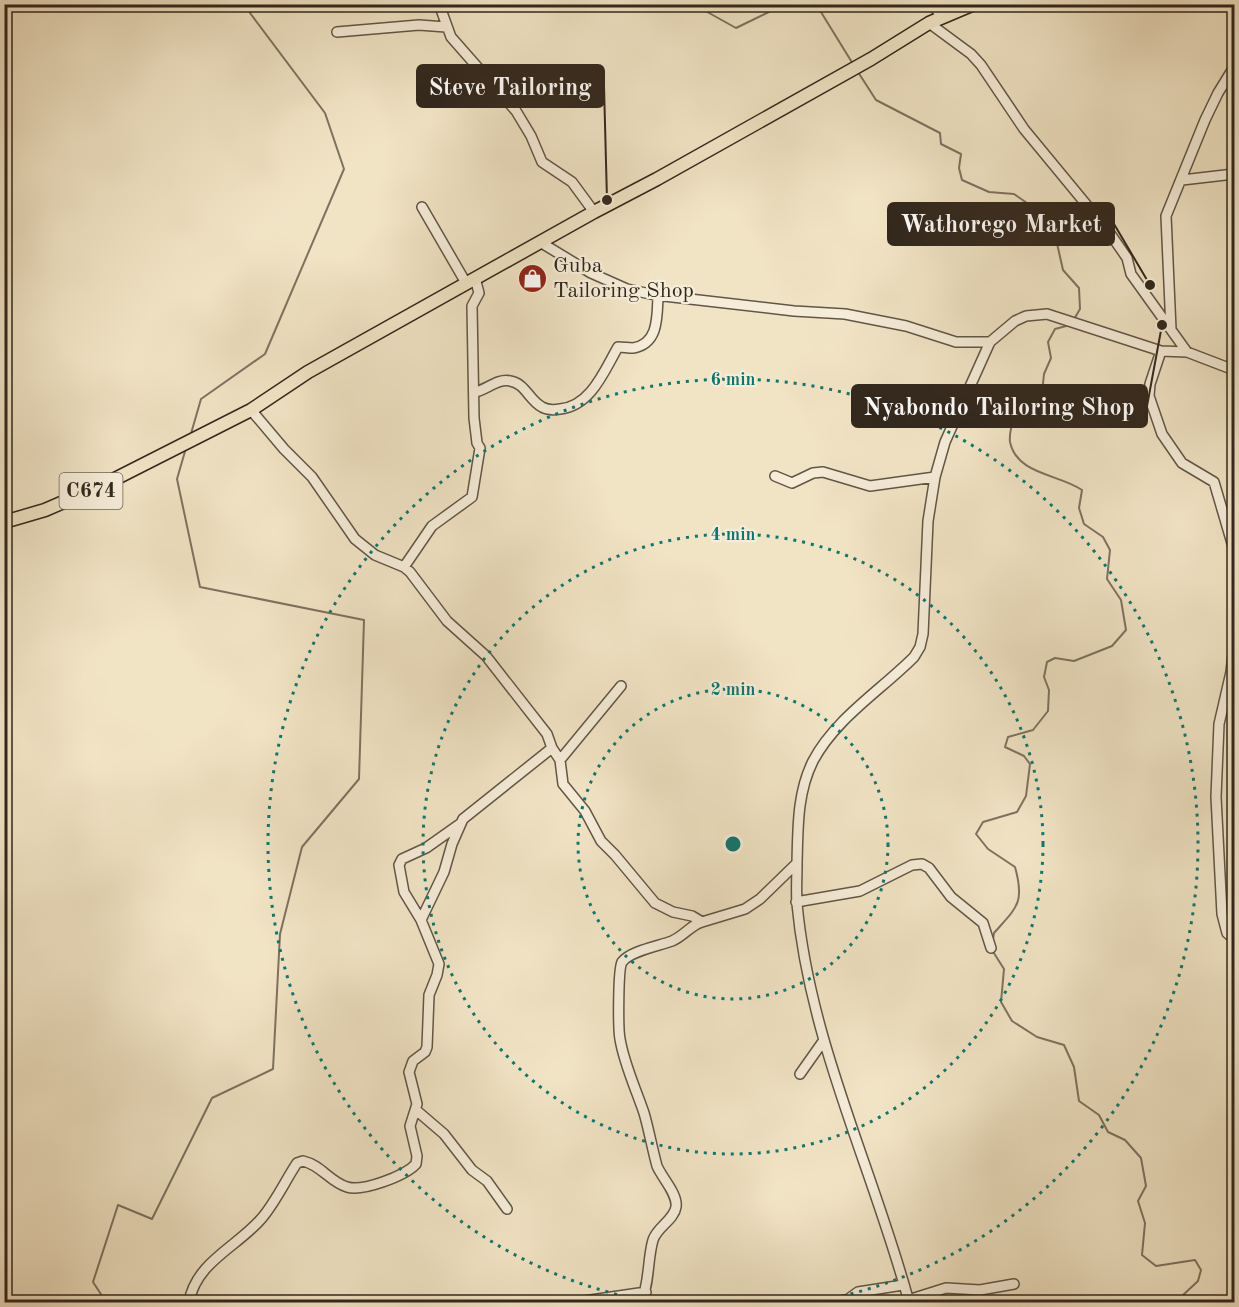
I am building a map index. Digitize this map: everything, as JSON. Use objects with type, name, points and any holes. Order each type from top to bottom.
[{"type":"main road","name":"C674","points":[[4,522],[72,499],[251,410],[308,372],[594,212],[657,180],[936,22],[974,4]]},
{"type":"street","points":[[439,4],[451,37],[516,111],[531,136],[542,162],[572,182],[594,212]]},
{"type":"street","points":[[931,4],[936,22],[981,65],[1024,129],[1109,232],[1127,258],[1131,274],[1186,352]]},
{"type":"street","points":[[337,32],[419,25],[446,27]]},
{"type":"street","points":[[1171,329],[1171,290],[1166,224],[1168,210],[1205,120],[1234,67]]},
{"type":"street","points":[[1182,180],[1234,174]]},
{"type":"street","points":[[404,567],[432,526],[472,497],[480,448],[477,443],[474,418],[472,306],[479,293],[422,207]]},
{"type":"street","points":[[540,242],[591,273],[617,285],[658,296],[794,311],[845,314],[906,326],[956,342],[990,342]]},
{"type":"street","points":[[475,392],[507,380],[517,383],[542,407],[566,408],[581,402],[598,382],[618,347],[635,347],[648,340],[657,327],[658,296]]},
{"type":"street","points":[[1014,1284],[980,1290],[946,1288],[908,1301],[846,1114],[808,979],[796,902],[797,825],[802,794],[814,759],[835,729],[910,662],[920,647],[923,634],[928,521],[935,477],[945,442],[990,342],[1015,321],[1026,316],[1047,314],[1161,351],[1186,352],[1234,370]]},
{"type":"street","points":[[1161,351],[1150,384],[1149,396],[1162,434],[1182,463],[1214,482],[1234,550]]},
{"type":"street","points":[[251,410],[284,449],[312,477],[355,539],[375,555],[404,567],[410,572],[447,621],[486,656],[547,734],[560,760],[563,784],[585,811],[602,841],[655,903],[673,912],[692,916],[702,922]]},
{"type":"street","points":[[776,476],[792,483],[813,473],[823,472],[870,486],[935,477]]},
{"type":"street","points":[[1234,646],[1231,672],[1219,724],[1216,797],[1222,914],[1227,933],[1234,939]]},
{"type":"street","points":[[560,760],[621,686]]},
{"type":"street","points":[[189,1302],[191,1291],[204,1269],[262,1219],[300,1161],[314,1165],[337,1183],[351,1188],[377,1184],[416,1164],[417,1156],[410,1122],[417,1104],[409,1072],[413,1061],[425,1052],[427,1047],[429,995],[439,964],[422,920],[404,892],[399,863],[402,859],[426,848],[460,824],[470,812],[552,748]]},
{"type":"street","points":[[422,920],[444,872],[460,824]]},
{"type":"street","points":[[641,1302],[646,1292],[653,1240],[658,1230],[675,1210],[676,1205],[658,1168],[645,1116],[622,1049],[619,1034],[620,969],[625,959],[682,937],[695,924],[745,909],[760,899],[797,863]]},
{"type":"street","points":[[796,902],[860,891],[912,864],[922,864],[929,868],[951,897],[984,923],[991,948]]},
{"type":"street","points":[[800,1074],[824,1040]]},
{"type":"street","points":[[416,1110],[444,1134],[472,1170],[487,1181],[507,1209]]},
{"type":"street","points":[[836,1302],[847,1300],[858,1292],[903,1285]]},
{"type":"street","points":[[578,1302],[646,1292]]},
{"type":"waterway","points":[[190,437],[201,399],[265,354],[344,169],[325,113],[250,13],[253,4]]},
{"type":"waterway","points":[[693,4],[736,28],[785,4]]},
{"type":"waterway","points":[[816,4],[853,64]]},
{"type":"waterway","points":[[858,72],[876,100],[940,133],[941,144],[961,154],[959,168],[962,180],[989,192],[1014,194],[1037,210],[1056,239],[1063,270],[1079,288],[1080,309],[1073,321]]},
{"type":"waterway","points":[[993,939],[994,933],[1017,904],[1018,879],[1015,867],[988,849],[976,834],[983,822],[1017,812],[1026,796],[1030,764],[1024,756],[1005,747],[1008,737],[1033,730],[1048,711],[1049,690],[1044,677],[1047,662],[1055,658],[1074,661],[1112,646],[1126,630],[1121,600],[1107,579],[1110,550],[1103,537],[1084,524],[1079,508],[1082,490],[1030,467],[1014,453],[1010,442],[1012,423],[1029,410],[1042,393],[1044,374],[1051,358],[1048,342],[1055,329],[1070,325]]},
{"type":"waterway","points":[[106,1302],[93,1282],[118,1205],[152,1219],[212,1098],[273,1069],[280,934],[302,847],[359,779],[364,620],[200,587],[177,479],[186,448]]},
{"type":"waterway","points":[[992,950],[1004,969],[1001,1002],[1012,1021],[1037,1037],[1064,1045],[1074,1067],[1079,1101],[1099,1115],[1108,1132],[1125,1140],[1141,1158],[1146,1186],[1138,1201],[1145,1223],[1142,1255],[1156,1266],[1195,1260],[1201,1270],[1198,1281],[1182,1296],[1183,1302]]},
{"type":"place","name":"Steve Tailoring","points":[[607,200]]},
{"type":"place","name":"Guba Tailoring Shop","points":[[532,279]]},
{"type":"place","name":"Wathorego Market","points":[[1150,285]]},
{"type":"place","name":"Nyabondo Tailoring Shop","points":[[1162,325]]}]
